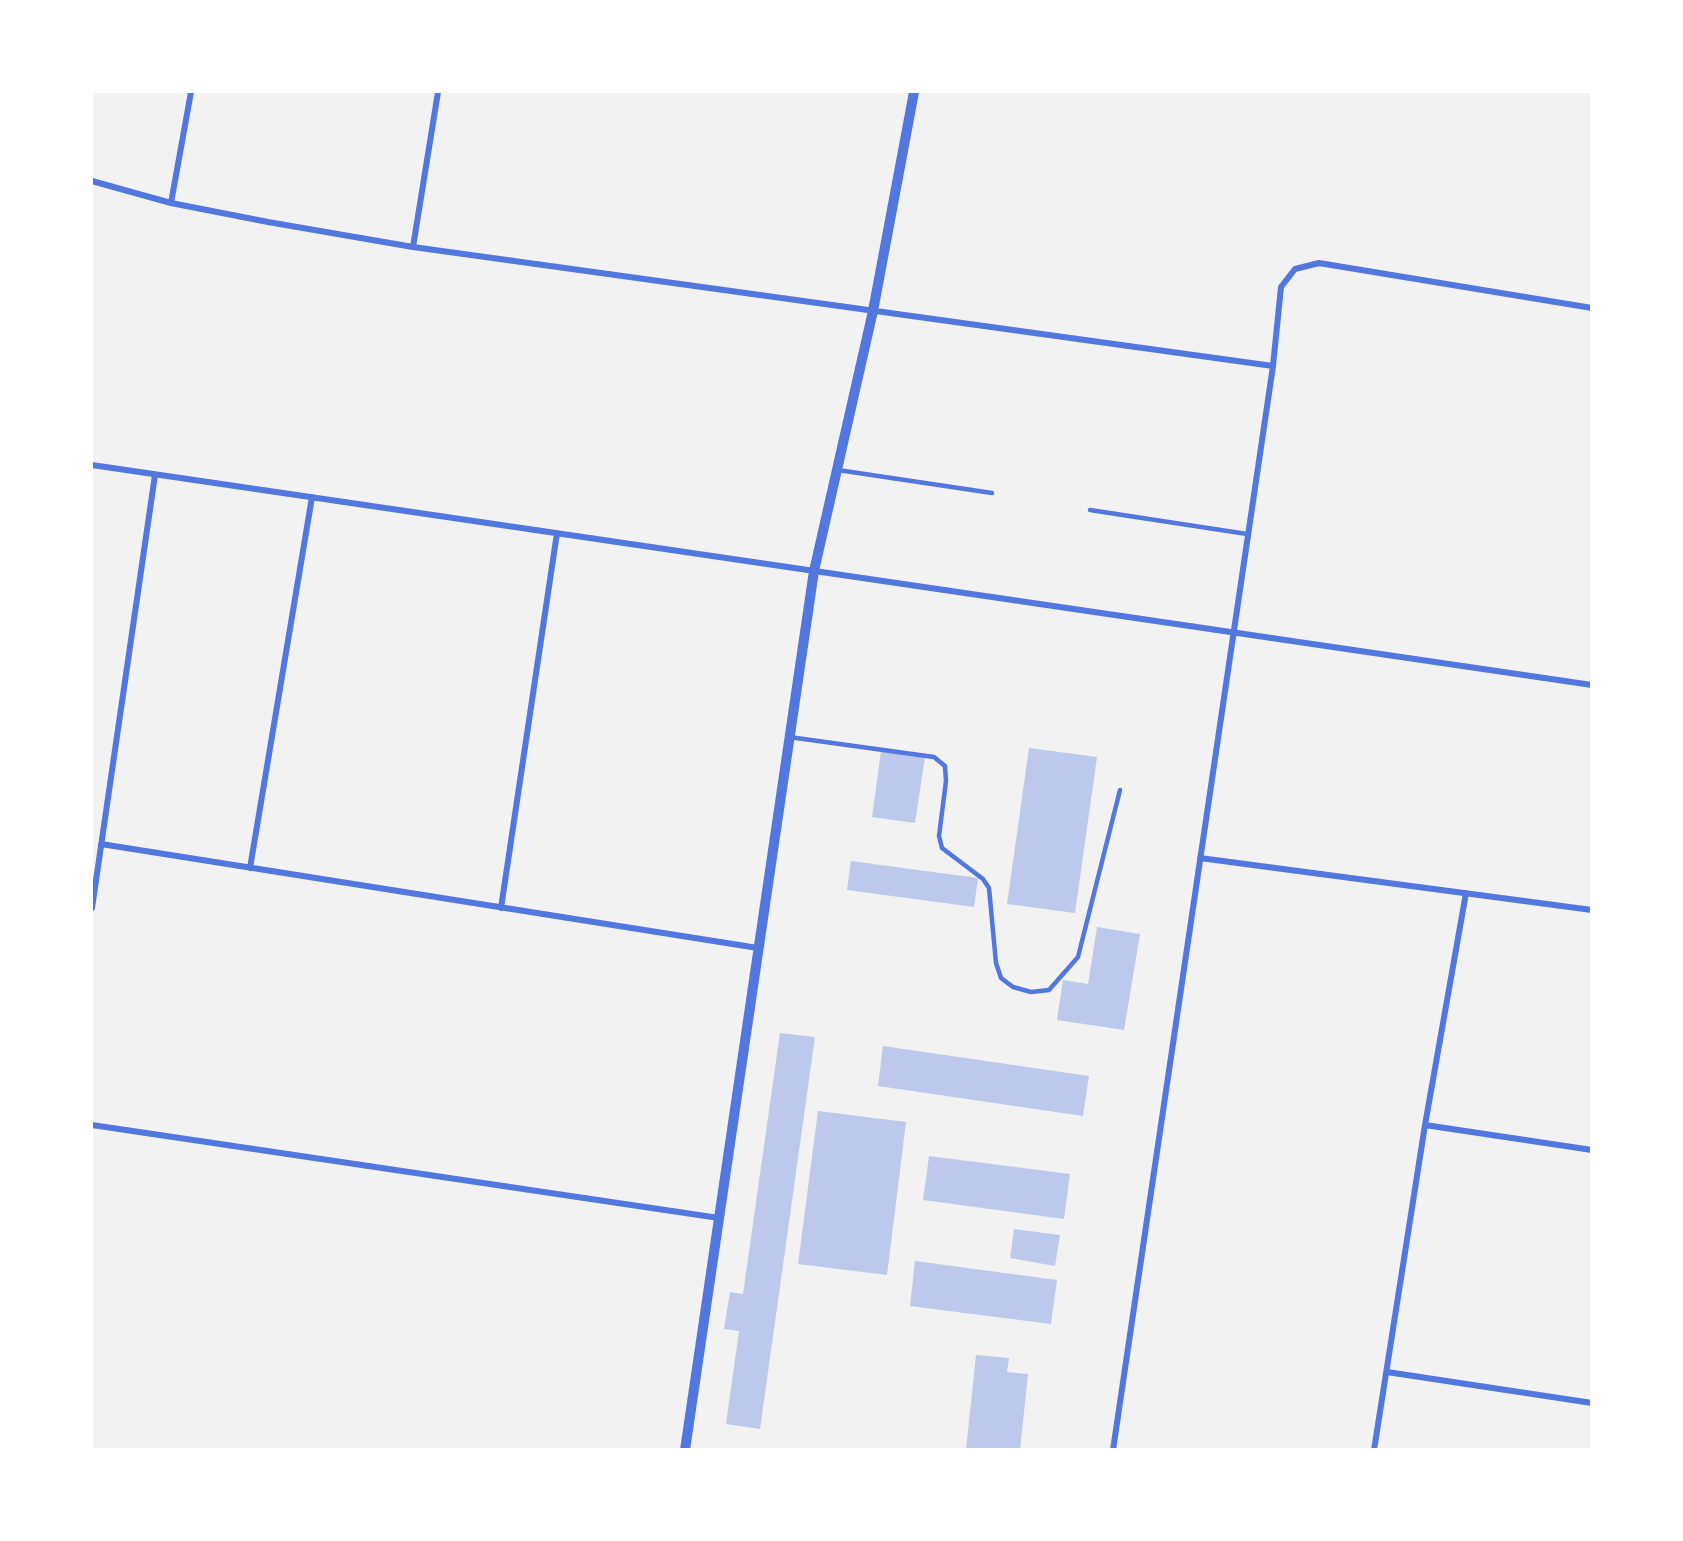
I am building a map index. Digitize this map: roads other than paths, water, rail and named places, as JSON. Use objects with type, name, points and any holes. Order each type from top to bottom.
[{"type":"street","points":[[171,203],[191,92]]},
{"type":"street","points":[[413,247],[438,92]]},
{"type":"street","points":[[686,1449],[814,571],[835,470],[873,311],[914,92]]},
{"type":"street","points":[[92,181],[171,203],[413,247],[1273,366]]},
{"type":"street","points":[[1113,1449],[1273,366],[1281,287],[1295,269],[1319,262],[1592,308]]},
{"type":"street","points":[[92,465],[1592,685]]},
{"type":"street","points":[[92,908],[155,475]]},
{"type":"street","points":[[250,868],[312,497]]},
{"type":"street","points":[[501,908],[557,533]]},
{"type":"street","points":[[101,844],[758,948]]},
{"type":"street","points":[[1200,858],[1592,910]]},
{"type":"street","points":[[1374,1449],[1425,1125],[1466,893]]},
{"type":"street","points":[[92,1125],[719,1218]]},
{"type":"street","points":[[1425,1125],[1592,1150]]},
{"type":"street","points":[[1387,1372],[1592,1403]]},
{"type":"lane","points":[[835,470],[992,493]]},
{"type":"lane","points":[[1090,510],[1247,534]]},
{"type":"lane","points":[[789,737],[934,757],[945,766],[946,781],[939,836],[942,848],[949,856],[983,879],[988,888],[996,963],[1001,978],[1013,987],[1031,992],[1049,990],[1078,957],[1084,944],[1120,790]]}]
